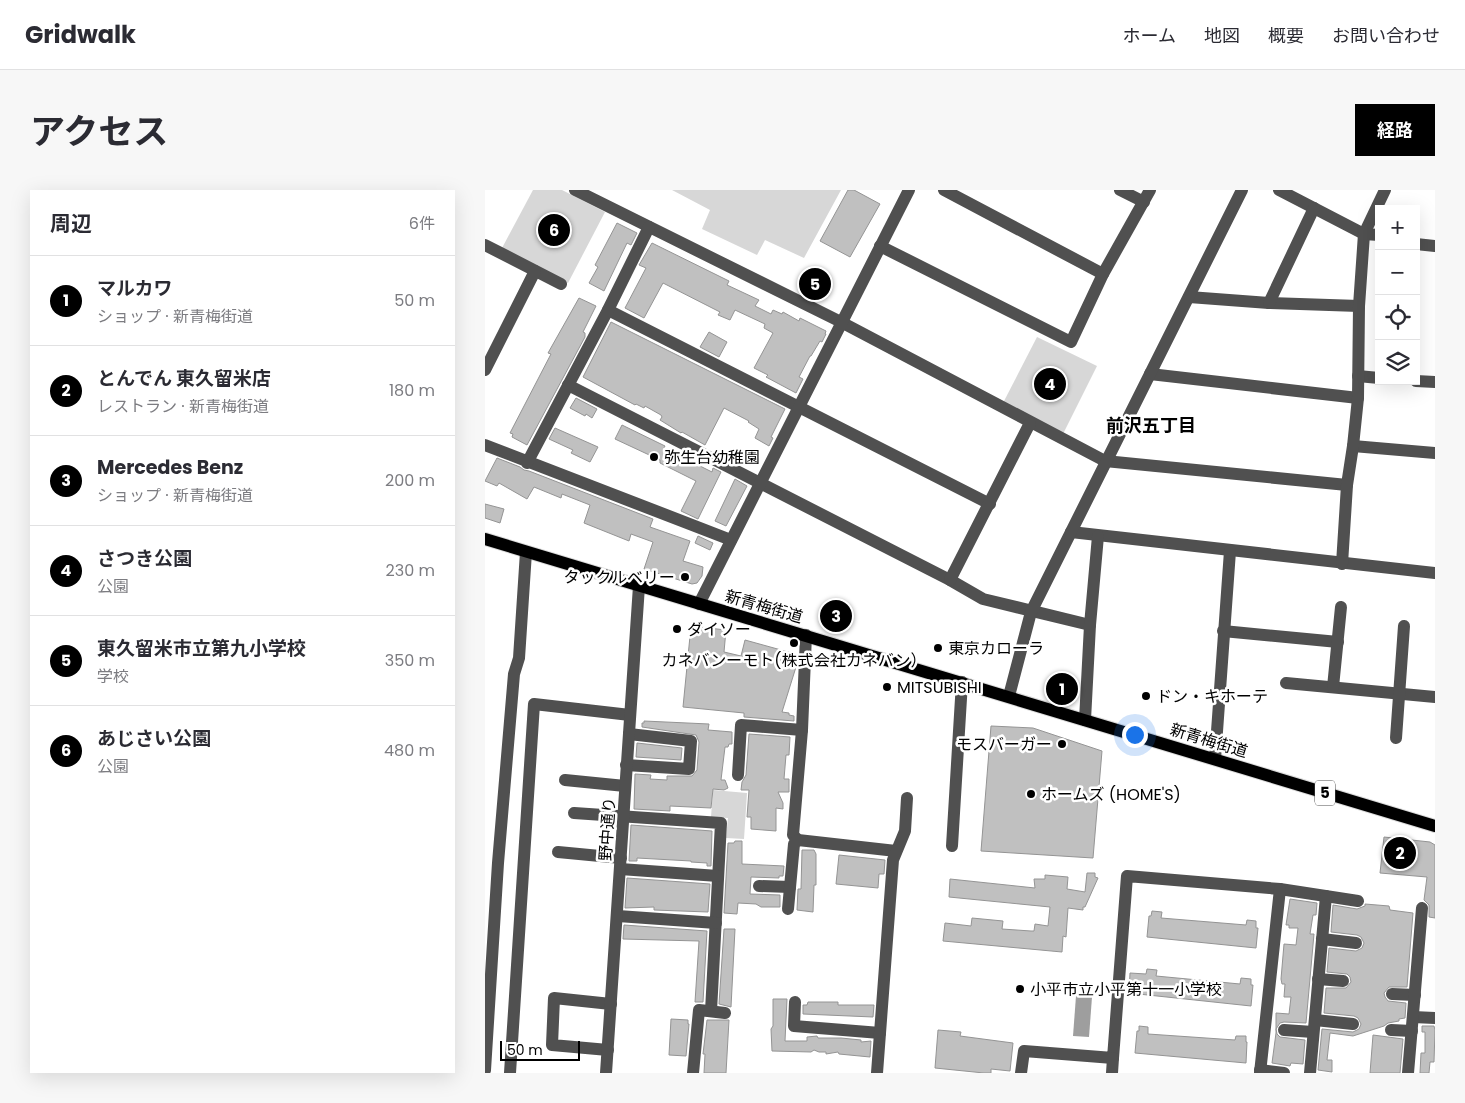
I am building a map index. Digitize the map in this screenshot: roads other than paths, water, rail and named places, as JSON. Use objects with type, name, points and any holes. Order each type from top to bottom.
[{"type":"main road","name":"新青梅街道","points":[[485,538],[526,552],[1009,696],[1435,826]]},
{"type":"street","points":[[575,190],[841,322],[1105,461],[1347,484]]},
{"type":"street","points":[[699,604],[909,190]]},
{"type":"street","points":[[944,190],[1103,274]]},
{"type":"street","points":[[1120,190],[1144,202]]},
{"type":"street","points":[[880,246],[1071,342],[1103,274],[1150,190]]},
{"type":"street","points":[[1009,696],[1031,612],[1242,190]]},
{"type":"street","points":[[1279,190],[1364,234],[1375,235]]},
{"type":"street","points":[[1342,564],[1347,484],[1358,398],[1359,306],[1364,234],[1385,190]]},
{"type":"street","points":[[1269,303],[1314,208]]},
{"type":"street","points":[[527,463],[608,310],[649,227]]},
{"type":"street","points":[[1420,244],[1435,246]]},
{"type":"street","points":[[485,245],[561,284]]},
{"type":"street","points":[[485,370],[490,346],[535,271]]},
{"type":"street","points":[[1189,297],[1269,303],[1359,306]]},
{"type":"street","points":[[608,310],[989,504]]},
{"type":"street","points":[[1150,374],[1358,398]]},
{"type":"street","points":[[1358,376],[1375,378]]},
{"type":"street","points":[[1420,380],[1435,382]]},
{"type":"street","points":[[568,385],[950,580],[983,599],[1090,625]]},
{"type":"street","points":[[950,580],[1030,423]]},
{"type":"street","points":[[485,446],[731,540]]},
{"type":"street","points":[[1353,446],[1435,453]]},
{"type":"street","points":[[1071,532],[1435,573]]},
{"type":"street","points":[[1085,720],[1090,625],[1098,536]]},
{"type":"street","points":[[1215,759],[1229,551]]},
{"type":"street","points":[[485,1070],[498,863],[514,674],[519,658],[526,552]]},
{"type":"street","name":"野中通り","points":[[606,1073],[639,586]]},
{"type":"street","points":[[1333,687],[1341,607]]},
{"type":"street","points":[[1396,738],[1404,626]]},
{"type":"street","points":[[1223,631],[1338,642]]},
{"type":"street","points":[[806,635],[802,730],[793,835],[798,840],[896,851]]},
{"type":"street","points":[[952,846],[962,682]]},
{"type":"street","points":[[1286,683],[1435,696]]},
{"type":"street","points":[[510,1073],[533,704],[630,716]]},
{"type":"street","points":[[738,775],[741,725],[802,730]]},
{"type":"street","points":[[627,765],[689,769],[691,741],[629,734]]},
{"type":"street","points":[[565,780],[625,786]]},
{"type":"street","points":[[877,1073],[893,860],[905,831],[907,798]]},
{"type":"street","points":[[574,813],[721,823],[711,1011]]},
{"type":"street","points":[[788,909],[794,844],[798,840]]},
{"type":"street","points":[[557,852],[621,864],[718,876]]},
{"type":"street","points":[[1112,1073],[1127,876],[1279,889],[1358,901]]},
{"type":"street","points":[[759,886],[790,887]]},
{"type":"street","points":[[1279,889],[1260,1072],[1284,1073]]},
{"type":"street","points":[[1310,1073],[1326,896]]},
{"type":"street","points":[[1408,1073],[1423,908]]},
{"type":"street","points":[[618,916],[716,923]]},
{"type":"street","points":[[1322,939],[1356,943]]},
{"type":"street","points":[[1318,979],[1343,982]]},
{"type":"street","points":[[1392,994],[1415,995]]},
{"type":"street","points":[[608,1050],[552,1045],[554,998],[611,1004]]},
{"type":"street","points":[[795,1002],[795,1026],[880,1033]]},
{"type":"street","points":[[693,1073],[699,1010],[725,1013]]},
{"type":"street","points":[[1413,1017],[1435,1018]]},
{"type":"street","points":[[1284,1030],[1353,1024]]},
{"type":"street","points":[[1391,1030],[1412,1031]]},
{"type":"street","points":[[1021,1073],[1024,1051],[1113,1058]]},
{"type":"place","name":"あじさい公園","points":[[554,230]]},
{"type":"place","name":"東久留米市立第九小学校","points":[[815,284]]},
{"type":"place","name":"さつき公園","points":[[1050,384]]},
{"type":"place","name":"弥生台幼稚園","points":[[654,457]]},
{"type":"place","name":"タックルベリー","points":[[685,577]]},
{"type":"place","name":"Mercedes Benz","points":[[836,616]]},
{"type":"place","name":"ダイソー","points":[[677,629]]},
{"type":"place","name":"カネバンーモト(株式会社カネバン）","points":[[794,643]]},
{"type":"place","name":"東京カローラ","points":[[938,648]]},
{"type":"place","name":"MITSUBISHI","points":[[887,687]]},
{"type":"place","name":"マルカワ","points":[[1062,689]]},
{"type":"place","name":"ドン・キホーテ","points":[[1146,696]]},
{"type":"place","name":"モスバーガー","points":[[1062,744]]},
{"type":"place","name":"ホームズ (HOME'S)","points":[[1031,794]]},
{"type":"place","name":"とんでん 東久留米店","points":[[1400,853]]},
{"type":"place","name":"小平市立小平第十一小学校","points":[[1020,989]]},
{"type":"district","name":"前沢五丁目","points":[[1151,426]]}]
